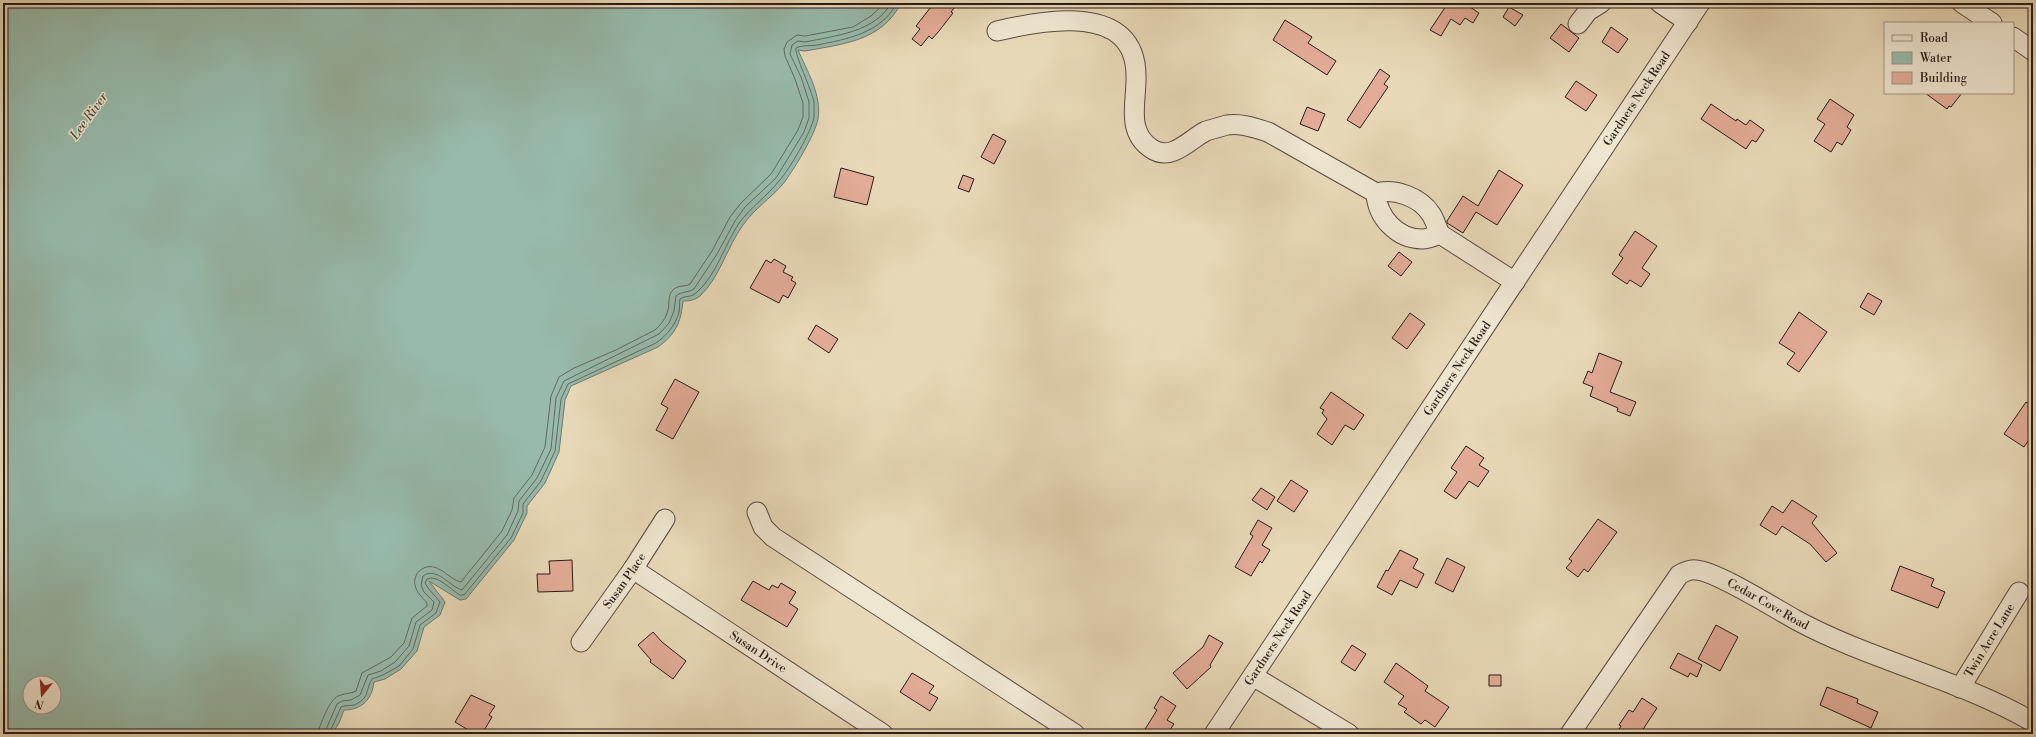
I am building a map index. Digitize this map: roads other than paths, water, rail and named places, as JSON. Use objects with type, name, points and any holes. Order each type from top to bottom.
[{"type":"street","points":[[1578,24],[1588,11],[1600,3]]},
{"type":"street","points":[[1660,3],[1688,22]]},
{"type":"street","name":"Gardners Neck Road","points":[[1214,734],[1700,3]]},
{"type":"street","points":[[1962,3],[1990,22]]},
{"type":"street","points":[[997,31],[1029,24],[1064,21],[1102,25],[1114,30],[1126,40],[1134,53],[1136,78],[1133,108],[1134,121],[1138,134],[1152,149],[1160,152],[1174,150],[1187,145],[1206,132],[1238,124],[1268,132],[1376,193],[1391,191],[1409,197],[1421,204],[1431,214],[1440,234],[1515,282]]},
{"type":"street","points":[[2014,38],[2033,51]]},
{"type":"street","points":[[1376,193],[1377,203],[1381,213],[1393,228],[1406,236],[1422,239],[1440,234]]},
{"type":"street","points":[[757,512],[763,527],[773,537],[1075,734]]},
{"type":"street","name":"Susan Place","points":[[581,642],[633,569],[665,519]]},
{"type":"street","name":"Susan Drive","points":[[633,569],[883,734]]},
{"type":"street","name":"Cedar Cove Road","points":[[1570,734],[1679,575],[1688,570],[1696,570],[1707,573],[1803,624],[1858,649],[1997,702],[2033,722]]},
{"type":"street","name":"Twin Acre Lane","points":[[1960,688],[2019,592]]},
{"type":"street","points":[[1253,676],[1349,734]]},
{"type":"water","name":"Lee River","points":[[3,3],[901,3],[893,16],[883,26],[860,39],[805,51],[798,50],[813,83],[819,110],[818,119],[813,134],[798,162],[783,184],[752,214],[743,225],[713,280],[707,288],[700,296],[683,301],[679,321],[673,332],[664,342],[658,347],[571,386],[565,400],[559,452],[545,483],[527,506],[527,513],[514,540],[466,599],[460,600],[429,581],[445,602],[440,615],[424,627],[417,651],[401,669],[385,679],[374,682],[371,694],[361,706],[344,710],[339,723],[332,734],[3,734]]}]
